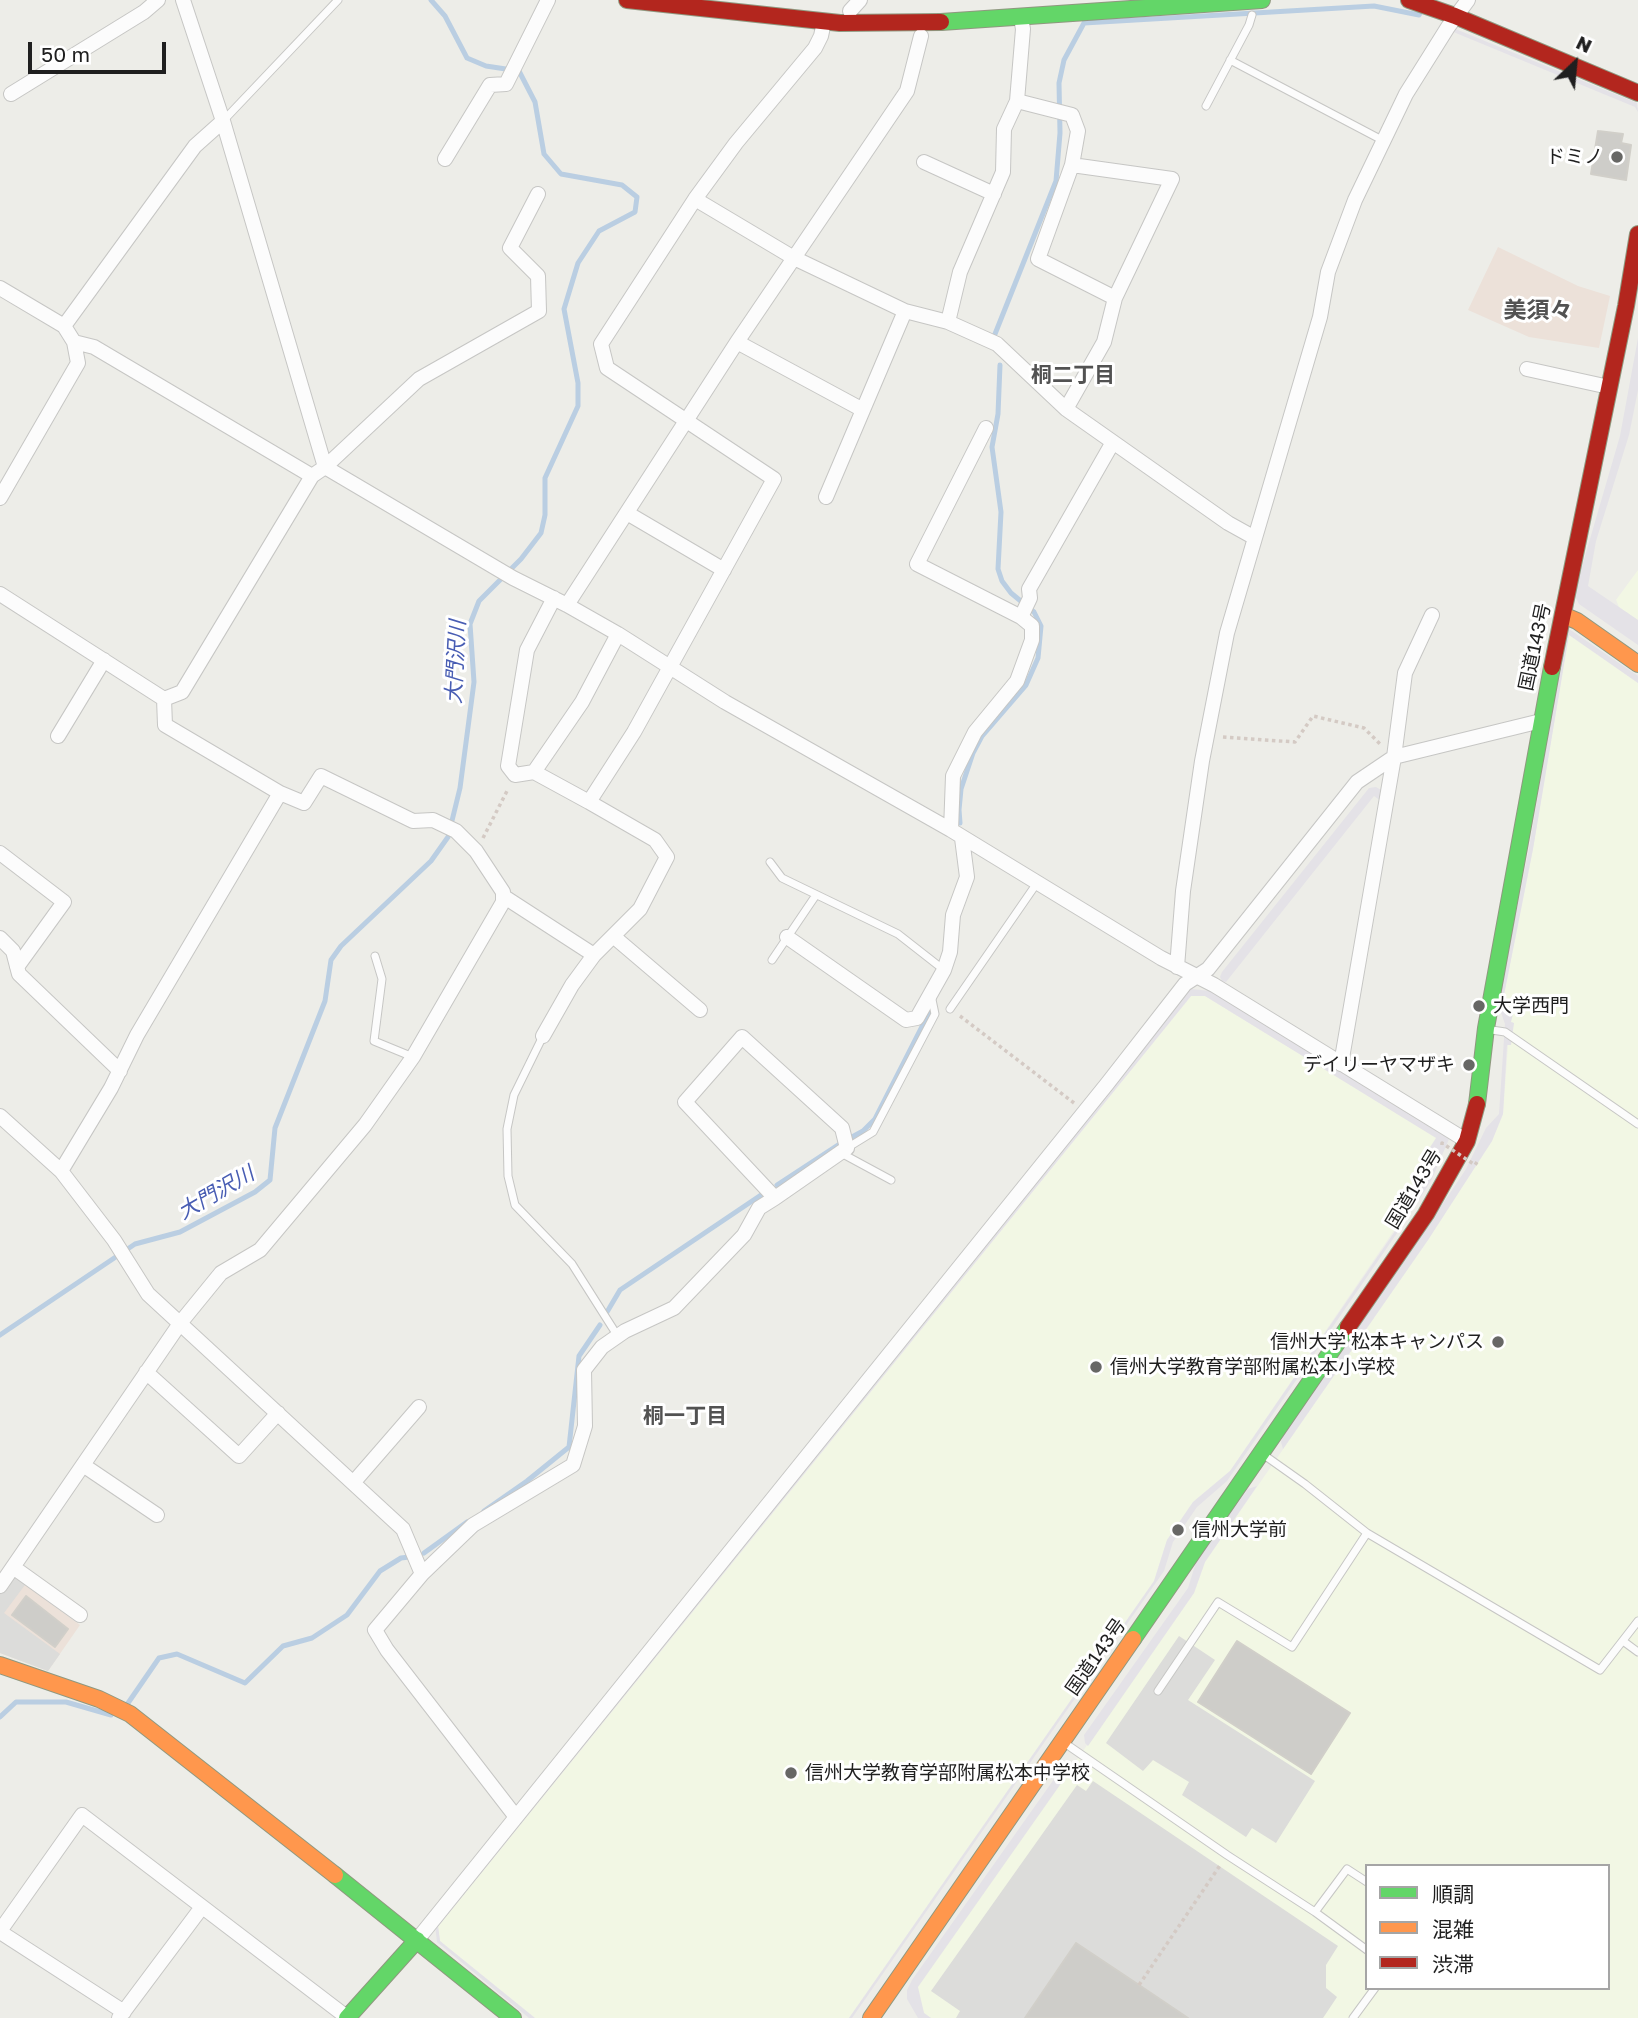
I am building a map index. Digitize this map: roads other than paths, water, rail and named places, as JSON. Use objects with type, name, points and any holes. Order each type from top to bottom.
[{"type":"main road","points":[[626,0],[683,3],[824,22],[923,23],[1262,0]]},
{"type":"main road","points":[[1409,0],[1455,16],[1638,93]]},
{"type":"main road","name":"国道143号","points":[[875,2013],[1426,1214],[1467,1141],[1479,1098],[1486,1028],[1541,721],[1626,306],[1638,234]]},
{"type":"main road","points":[[1626,306],[1638,294]]},
{"type":"main road","points":[[1563,615],[1577,621],[1638,664]]},
{"type":"main road","points":[[0,1665],[123,1711],[513,2018]]},
{"type":"main road","points":[[347,2018],[417,1940]]},
{"type":"main road","points":[[875,2013],[894,2018]]},
{"type":"street","points":[[11,94],[144,12],[158,0]]},
{"type":"street","points":[[183,0],[223,121],[325,467],[513,578],[618,634],[725,702],[956,834],[1177,967],[1214,985],[1467,1141]]},
{"type":"street","points":[[445,159],[491,85],[506,85],[548,0]]},
{"type":"street","points":[[1177,967],[1183,891],[1207,735],[1227,633],[1320,317],[1328,272],[1355,200],[1382,140],[1406,94],[1468,0]]},
{"type":"street","points":[[948,322],[960,272],[1003,172],[1004,129],[1017,101],[1023,29],[1021,18]]},
{"type":"street","points":[[589,802],[634,732],[774,479],[607,368],[601,344],[695,199],[736,143],[815,48],[824,22]]},
{"type":"street","points":[[543,1036],[572,985],[594,955],[640,909],[667,857],[655,840],[589,802],[534,772],[515,775],[508,766],[527,650],[627,513],[737,342],[907,91],[921,36]]},
{"type":"street","points":[[1017,101],[1072,115],[1078,131],[1072,165],[1038,259],[1115,298]]},
{"type":"street","points":[[64,326],[195,146],[223,121]]},
{"type":"street","points":[[925,162],[994,194]]},
{"type":"street","points":[[1066,409],[1104,342],[1115,298],[1172,179],[1072,165]]},
{"type":"street","points":[[164,699],[182,692],[312,476],[419,379],[539,311],[538,276],[510,248],[538,194]]},
{"type":"street","points":[[695,199],[794,258],[905,311],[948,322],[998,344],[1066,409],[1228,523],[1255,537]]},
{"type":"street","points":[[0,288],[64,326],[74,342],[78,363],[0,498]]},
{"type":"street","points":[[826,497],[905,311]]},
{"type":"street","points":[[74,342],[93,347],[312,476]]},
{"type":"street","points":[[737,342],[863,410]]},
{"type":"street","points":[[1527,369],[1609,387]]},
{"type":"street","points":[[986,428],[917,564],[1024,609]]},
{"type":"street","points":[[787,937],[906,1020],[917,1018],[944,970],[950,953],[953,915],[967,877],[956,834],[953,776],[975,732],[1017,681],[1032,640],[1031,626],[1024,609],[1028,589],[1113,442]]},
{"type":"street","points":[[627,513],[724,570]]},
{"type":"street","points":[[0,594],[164,699]]},
{"type":"street","points":[[1341,1064],[1394,757],[1405,673],[1432,615]]},
{"type":"street","points":[[534,772],[582,702],[618,634]]},
{"type":"street","points":[[58,737],[104,660]]},
{"type":"street","points":[[0,1586],[181,1322],[221,1273],[260,1250],[365,1125],[413,1057],[503,902],[503,892],[476,852],[456,831],[433,820],[413,821],[321,776],[304,803],[280,793],[165,725],[164,699]]},
{"type":"street","points":[[417,1940],[1185,984],[1208,969],[1357,782],[1394,757],[1541,721]]},
{"type":"street","points":[[61,1171],[120,1071],[137,1035],[280,793]]},
{"type":"street","points":[[0,853],[64,902],[17,967]]},
{"type":"street","points":[[503,896],[594,955]]},
{"type":"street","points":[[613,936],[700,1010]]},
{"type":"street","points":[[0,938],[13,951],[19,974],[120,1071]]},
{"type":"street","points":[[516,1818],[387,1650],[375,1630],[422,1574],[473,1525],[573,1465],[585,1426],[584,1370],[602,1347],[674,1308],[744,1235],[759,1208],[775,1198],[844,1150],[842,1128],[742,1037],[685,1102],[775,1198]]},
{"type":"street","points":[[0,1116],[61,1171],[114,1240],[148,1294],[402,1529],[422,1574]]},
{"type":"street","points":[[146,1372],[239,1455],[278,1413]]},
{"type":"street","points":[[352,1483],[419,1407]]},
{"type":"street","points":[[83,1465],[157,1515]]},
{"type":"street","points":[[13,1567],[80,1615]]},
{"type":"street","points":[[202,1907],[122,2015],[0,1932],[82,1815],[347,2018]]},
{"type":"lane","points":[[223,121],[338,0]]},
{"type":"lane","points":[[1206,106],[1252,15]]},
{"type":"lane","points":[[1230,60],[1382,140]]},
{"type":"lane","points":[[770,862],[782,878],[898,934],[944,970]]},
{"type":"lane","points":[[950,1009],[1037,883]]},
{"type":"lane","points":[[772,960],[816,895]]},
{"type":"lane","points":[[375,956],[382,979],[374,1041],[413,1057]]},
{"type":"lane","points":[[891,1180],[844,1150],[873,1132],[935,1014],[931,994]]},
{"type":"lane","points":[[1486,1028],[1505,1032],[1638,1124]]},
{"type":"lane","points":[[543,1036],[514,1095],[507,1129],[508,1176],[515,1205],[572,1264],[618,1336]]},
{"type":"lane","points":[[1261,1453],[1367,1532],[1600,1670],[1638,1621]]},
{"type":"lane","points":[[1158,1691],[1218,1602],[1292,1647],[1367,1532]]},
{"type":"lane","points":[[1623,1641],[1638,1652]]},
{"type":"lane","points":[[1062,1742],[1365,1949]]},
{"type":"lane","points":[[1315,1912],[1348,1869],[1365,1881]]},
{"type":"lane","points":[[1353,2018],[1374,1990]]},
{"type":"waterway","name":"大門沢川","points":[[0,1335],[135,1244],[180,1232],[255,1192],[270,1180],[275,1128],[325,1001],[331,960],[341,946],[431,861],[448,837],[460,788],[474,682],[470,624],[479,601],[521,559],[541,533],[545,515],[545,478],[578,406],[578,383],[564,309],[578,263],[599,231],[635,212],[637,197],[622,185],[561,174],[544,154],[535,102],[519,71],[486,66],[467,58],[445,16],[431,0]]},
{"type":"waterway","points":[[995,334],[1056,181],[1060,133],[1059,83],[1064,60],[1084,23],[1374,6],[1419,15],[1423,8]]},
{"type":"waterway","points":[[960,823],[961,789],[973,753],[982,736],[1026,685],[1038,658],[1041,626],[1034,612],[1011,593],[1002,581],[998,569],[1001,512],[992,447],[998,414],[1000,365]]},
{"type":"waterway","points":[[852,1137],[875,1119],[930,1011]]},
{"type":"waterway","points":[[777,1185],[838,1145]]},
{"type":"waterway","points":[[607,1312],[620,1290],[761,1195]]},
{"type":"waterway","points":[[484,1511],[569,1447],[579,1356],[600,1325]]},
{"type":"waterway","points":[[424,1553],[467,1522]]},
{"type":"waterway","points":[[126,1706],[159,1658],[177,1654],[245,1683],[283,1646],[312,1638],[347,1615],[380,1571],[401,1558],[409,1557]]},
{"type":"waterway","points":[[0,1717],[16,1702],[66,1702],[111,1715]]},
{"type":"place","name":"ドミノ","points":[[1617,157]]},
{"type":"place","name":"大学西門","points":[[1479,1006]]},
{"type":"place","name":"デイリーヤマザキ","points":[[1469,1065]]},
{"type":"place","name":"信州大学 松本キャンパス","points":[[1498,1342]]},
{"type":"place","name":"信州大学教育学部附属松本小学校","points":[[1096,1367]]},
{"type":"place","name":"信州大学前","points":[[1178,1530]]},
{"type":"place","name":"信州大学教育学部附属松本中学校","points":[[791,1773]]},
{"type":"district","name":"美須々","points":[[1538,311]]},
{"type":"district","name":"桐二丁目","points":[[1073,375]]},
{"type":"district","name":"桐一丁目","points":[[685,1416]]}]
